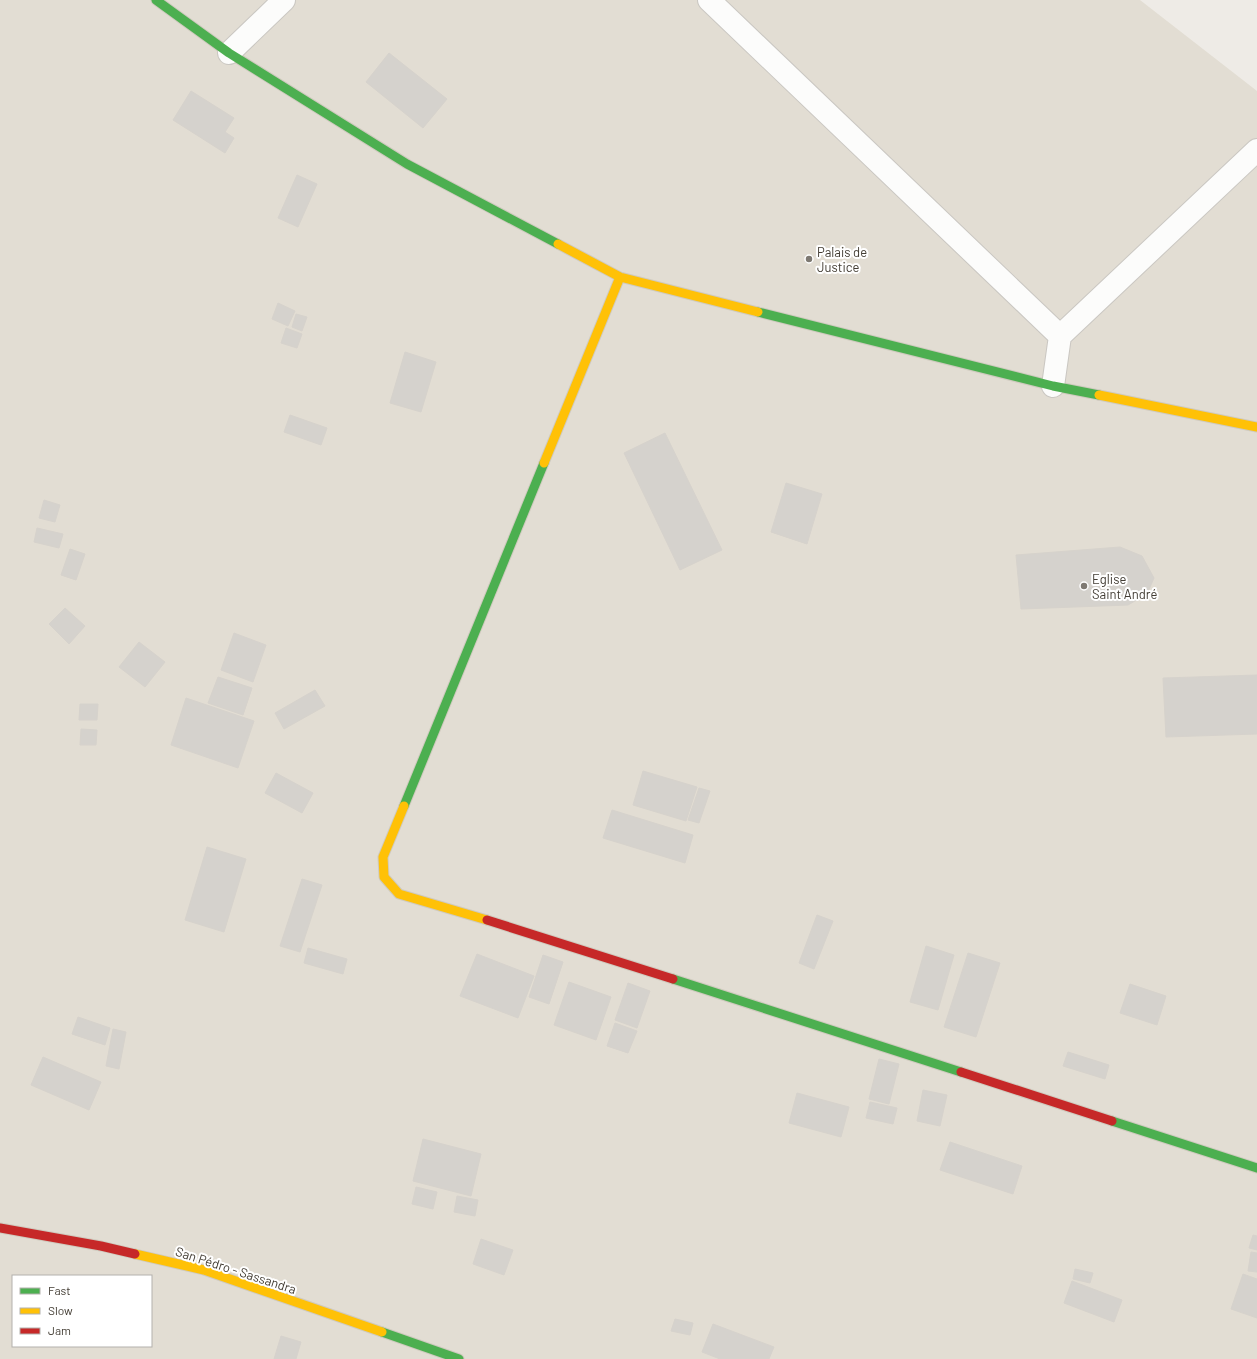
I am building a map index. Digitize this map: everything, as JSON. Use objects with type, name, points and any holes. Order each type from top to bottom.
[{"type":"street","points":[[156,0],[229,53],[407,164],[620,277],[1053,386],[1257,427]]},
{"type":"street","points":[[229,53],[284,0]]},
{"type":"street","points":[[713,1],[1060,336]]},
{"type":"street","points":[[1053,386],[1060,336],[1257,150]]},
{"type":"street","points":[[620,277],[383,857],[384,877],[399,894],[526,931],[1257,1168]]},
{"type":"street","name":"San Pédro - Sassandra","points":[[0,1228],[101,1246],[204,1270],[459,1359]]},
{"type":"shaded area","points":[[0,0],[1140,0],[1257,91],[1257,1359],[0,1359]]},
{"type":"building","points":[[389,53],[447,99],[423,128],[366,82]]},
{"type":"building","points":[[191,91],[234,118],[225,132],[234,138],[225,153],[173,120]]},
{"type":"building","points":[[297,175],[317,184],[298,227],[278,218]]},
{"type":"building","points":[[278,303],[295,311],[288,326],[272,319]]},
{"type":"building","points":[[296,314],[307,317],[302,331],[292,327]]},
{"type":"building","points":[[286,328],[302,334],[297,348],[281,343]]},
{"type":"building","points":[[405,352],[436,362],[421,412],[390,403]]},
{"type":"building","points":[[290,415],[327,428],[321,445],[284,432]]},
{"type":"building","points":[[665,433],[722,550],[680,570],[624,453]]},
{"type":"building","points":[[786,483],[822,494],[807,544],[771,532]]},
{"type":"building","points":[[44,500],[60,505],[55,522],[39,518]]},
{"type":"building","points":[[37,528],[63,534],[59,548],[34,542]]},
{"type":"building","name":"Eglise Saint André","points":[[1120,547],[1142,556],[1154,578],[1147,594],[1128,605],[1021,609],[1016,555]]},
{"type":"building","points":[[70,549],[85,554],[76,580],[61,575]]},
{"type":"building","points":[[65,608],[85,626],[69,644],[49,624]]},
{"type":"building","points":[[234,633],[266,645],[253,682],[221,670]]},
{"type":"building","points":[[139,642],[165,662],[145,687],[119,667]]},
{"type":"building","points":[[1257,675],[1257,734],[1166,737],[1163,678]]},
{"type":"building","points":[[218,677],[252,688],[243,715],[208,703]]},
{"type":"building","points":[[315,690],[325,706],[284,729],[275,713]]},
{"type":"building","points":[[186,698],[254,721],[238,768],[171,745]]},
{"type":"building","points":[[80,704],[98,704],[97,720],[79,720]]},
{"type":"building","points":[[81,729],[97,730],[96,745],[80,745]]},
{"type":"building","points":[[643,771],[697,787],[686,821],[633,805]]},
{"type":"building","points":[[276,773],[313,793],[302,813],[265,793]]},
{"type":"building","points":[[699,788],[710,791],[699,823],[688,820]]},
{"type":"building","points":[[612,810],[693,835],[685,863],[603,838]]},
{"type":"building","points":[[207,847],[246,859],[224,932],[185,920]]},
{"type":"building","points":[[302,879],[322,885],[300,952],[280,946]]},
{"type":"building","points":[[817,915],[833,921],[814,969],[799,963]]},
{"type":"building","points":[[926,946],[954,955],[938,1010],[910,1002]]},
{"type":"building","points":[[308,948],[347,959],[343,974],[304,963]]},
{"type":"building","points":[[968,953],[1000,963],[976,1037],[944,1027]]},
{"type":"building","points":[[477,954],[534,976],[518,1018],[460,996]]},
{"type":"building","points":[[543,955],[563,962],[549,1004],[529,997]]},
{"type":"building","points":[[569,982],[611,997],[596,1040],[554,1025]]},
{"type":"building","points":[[628,983],[650,991],[637,1028],[615,1020]]},
{"type":"building","points":[[1130,984],[1166,996],[1157,1025],[1120,1013]]},
{"type":"building","points":[[78,1017],[110,1028],[105,1045],[72,1034]]},
{"type":"building","points":[[615,1023],[637,1031],[628,1053],[607,1046]]},
{"type":"building","points":[[113,1029],[126,1032],[119,1069],[106,1066]]},
{"type":"building","points":[[1068,1052],[1109,1065],[1105,1079],[1063,1066]]},
{"type":"building","points":[[43,1057],[101,1082],[89,1110],[31,1085]]},
{"type":"building","points":[[879,1059],[899,1064],[889,1104],[869,1099]]},
{"type":"building","points":[[923,1090],[947,1095],[940,1126],[917,1121]]},
{"type":"building","points":[[797,1093],[849,1107],[841,1137],[789,1123]]},
{"type":"building","points":[[870,1102],[897,1108],[893,1124],[866,1118]]},
{"type":"building","points":[[423,1139],[481,1154],[471,1196],[413,1181]]},
{"type":"building","points":[[950,1142],[1022,1166],[1013,1194],[940,1170]]},
{"type":"building","points":[[416,1187],[437,1192],[433,1209],[412,1204]]},
{"type":"building","points":[[457,1196],[478,1200],[475,1216],[454,1212]]},
{"type":"building","points":[[1253,1235],[1257,1236],[1257,1250],[1249,1248]]},
{"type":"building","points":[[481,1239],[513,1250],[504,1275],[473,1264]]},
{"type":"building","points":[[1251,1252],[1257,1253],[1257,1272],[1248,1271]]},
{"type":"building","points":[[1075,1269],[1093,1273],[1090,1283],[1073,1279]]},
{"type":"building","points":[[1243,1274],[1257,1279],[1257,1318],[1231,1309]]},
{"type":"building","points":[[1072,1281],[1122,1300],[1114,1322],[1064,1303]]},
{"type":"building","points":[[675,1319],[693,1323],[690,1335],[671,1331]]},
{"type":"building","points":[[713,1324],[774,1347],[769,1359],[720,1359],[702,1352]]},
{"type":"building","points":[[281,1336],[301,1342],[296,1359],[274,1359]]},
{"type":"traffic: fast","points":[[156,0],[229,53],[407,164],[558,244]]},
{"type":"traffic: fast","points":[[758,312],[1053,386],[1099,395]]},
{"type":"traffic: fast","points":[[404,806],[544,463]]},
{"type":"traffic: fast","points":[[673,979],[961,1072]]},
{"type":"traffic: fast","points":[[1112,1121],[1257,1168]]},
{"type":"traffic: fast","points":[[382,1332],[459,1359]]},
{"type":"traffic: slow","points":[[558,244],[620,277],[758,312]]},
{"type":"traffic: slow","points":[[544,463],[620,277]]},
{"type":"traffic: slow","points":[[1099,395],[1257,427]]},
{"type":"traffic: slow","points":[[404,806],[383,857],[384,877],[399,894],[487,920]]},
{"type":"traffic: slow","points":[[135,1254],[204,1270],[382,1332]]},
{"type":"traffic: jam","points":[[487,920],[673,979]]},
{"type":"traffic: jam","points":[[961,1072],[1112,1121]]},
{"type":"traffic: jam","points":[[0,1228],[101,1246],[135,1254]]},
{"type":"place","name":"Palais de Justice","points":[[809,259]]},
{"type":"place","name":"Eglise Saint André","points":[[1084,586]]}]
